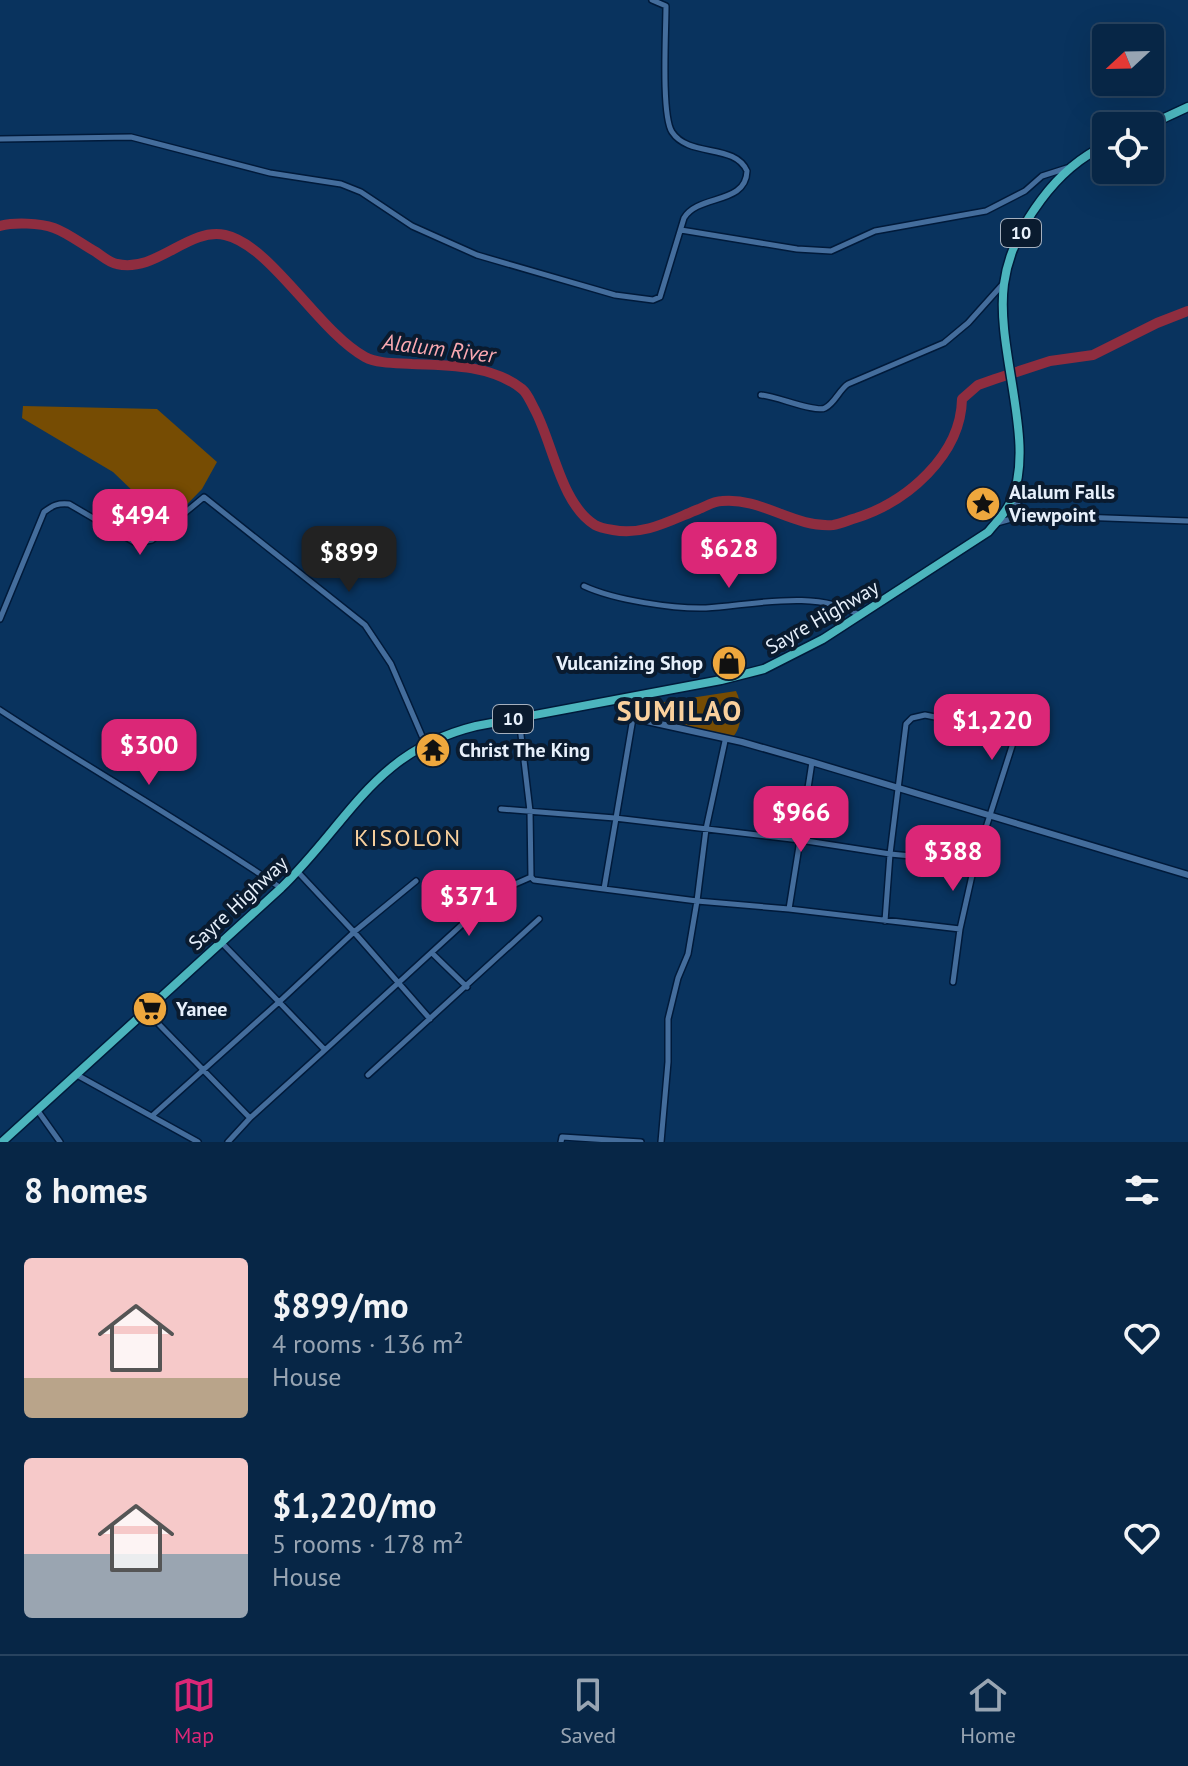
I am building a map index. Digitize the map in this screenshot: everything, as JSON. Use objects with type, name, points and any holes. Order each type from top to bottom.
[{"type":"highway","points":[[1164,118],[1188,107]]},
{"type":"highway","name":"Sayre Highway","points":[[2,1142],[281,888],[395,762],[425,743],[456,731],[519,717],[721,680],[764,669],[805,649],[860,615],[977,540],[996,523],[1012,500],[1019,477],[1020,457],[1003,322],[1004,283],[1013,250],[1028,219],[1071,167],[1092,154]]},
{"type":"street","points":[[0,139],[131,137],[270,173],[341,184],[361,192],[412,226],[477,255],[517,269],[628,297],[653,300],[660,297],[689,209],[735,192],[745,183],[747,171],[737,159],[691,146],[672,132],[667,100],[666,6],[652,0]]},
{"type":"street","points":[[681,230],[797,249],[831,251],[880,230],[986,211],[1025,191],[1042,176],[1071,167]]},
{"type":"street","points":[[761,395],[818,410],[826,407],[848,384],[944,343],[968,323],[1004,283]]},
{"type":"street","points":[[0,619],[44,512],[52,506],[69,504],[136,543],[142,543],[152,540],[204,497],[365,625],[391,664],[425,743]]},
{"type":"street","points":[[1012,500],[1029,514]]},
{"type":"street","points":[[996,523],[1029,514],[1188,521]]},
{"type":"street","points":[[584,586],[622,599],[685,607],[770,601],[805,602],[837,606],[860,615]]},
{"type":"street","points":[[621,699],[633,718],[725,741],[742,742],[1188,875]]},
{"type":"street","points":[[0,710],[220,846],[281,888]]},
{"type":"street","points":[[885,921],[906,724],[912,718],[925,715],[1010,732],[1014,740],[975,862],[960,929],[953,982]]},
{"type":"street","points":[[519,717],[530,811],[531,877]]},
{"type":"street","points":[[604,889],[633,718]]},
{"type":"street","points":[[661,1142],[668,1062],[668,1019],[678,978],[688,954],[706,829],[725,741]]},
{"type":"street","points":[[789,909],[812,762]]},
{"type":"street","points":[[501,809],[615,818],[975,862]]},
{"type":"street","points":[[297,871],[430,1019]]},
{"type":"street","points":[[228,1142],[250,1118],[497,895],[531,877],[697,901],[960,929]]},
{"type":"street","points":[[153,1115],[354,932],[416,881]]},
{"type":"street","points":[[368,1075],[539,919]]},
{"type":"street","points":[[221,942],[325,1050]]},
{"type":"street","points":[[432,953],[467,987]]},
{"type":"street","points":[[145,1010],[250,1118]]},
{"type":"street","points":[[77,1075],[198,1142]]},
{"type":"street","points":[[38,1111],[60,1142]]},
{"type":"street","points":[[561,1142],[562,1137],[641,1142]]},
{"type":"shaded area","points":[[23,406],[157,409],[217,462],[202,489],[159,533],[138,496],[113,472],[22,418]]},
{"type":"shaded area","points":[[736,691],[741,716],[738,729],[731,739],[645,716],[640,710],[645,705]]},
{"type":"waterway","name":"Alalum River","points":[[0,226],[27,224],[54,228],[112,262],[132,265],[159,257],[198,237],[211,234],[225,235],[242,242],[277,271],[330,329],[365,357],[388,363],[470,368],[497,375],[522,389],[541,424],[574,503],[595,525],[624,531],[657,526],[719,501],[750,503],[819,525],[836,524],[875,511],[894,501],[928,474],[952,439],[962,399],[978,385],[1050,361],[1093,355],[1188,311]]},
{"type":"place","name":"Alalum Falls Viewpoint","points":[[983,504]]},
{"type":"place","name":"Vulcanizing Shop","points":[[729,663]]},
{"type":"place","name":"Christ The King","points":[[433,750]]},
{"type":"place","name":"Yanee","points":[[150,1009]]},
{"type":"district","name":"SUMILAO","points":[[680,711]]},
{"type":"district","name":"KISOLON","points":[[408,838]]}]
